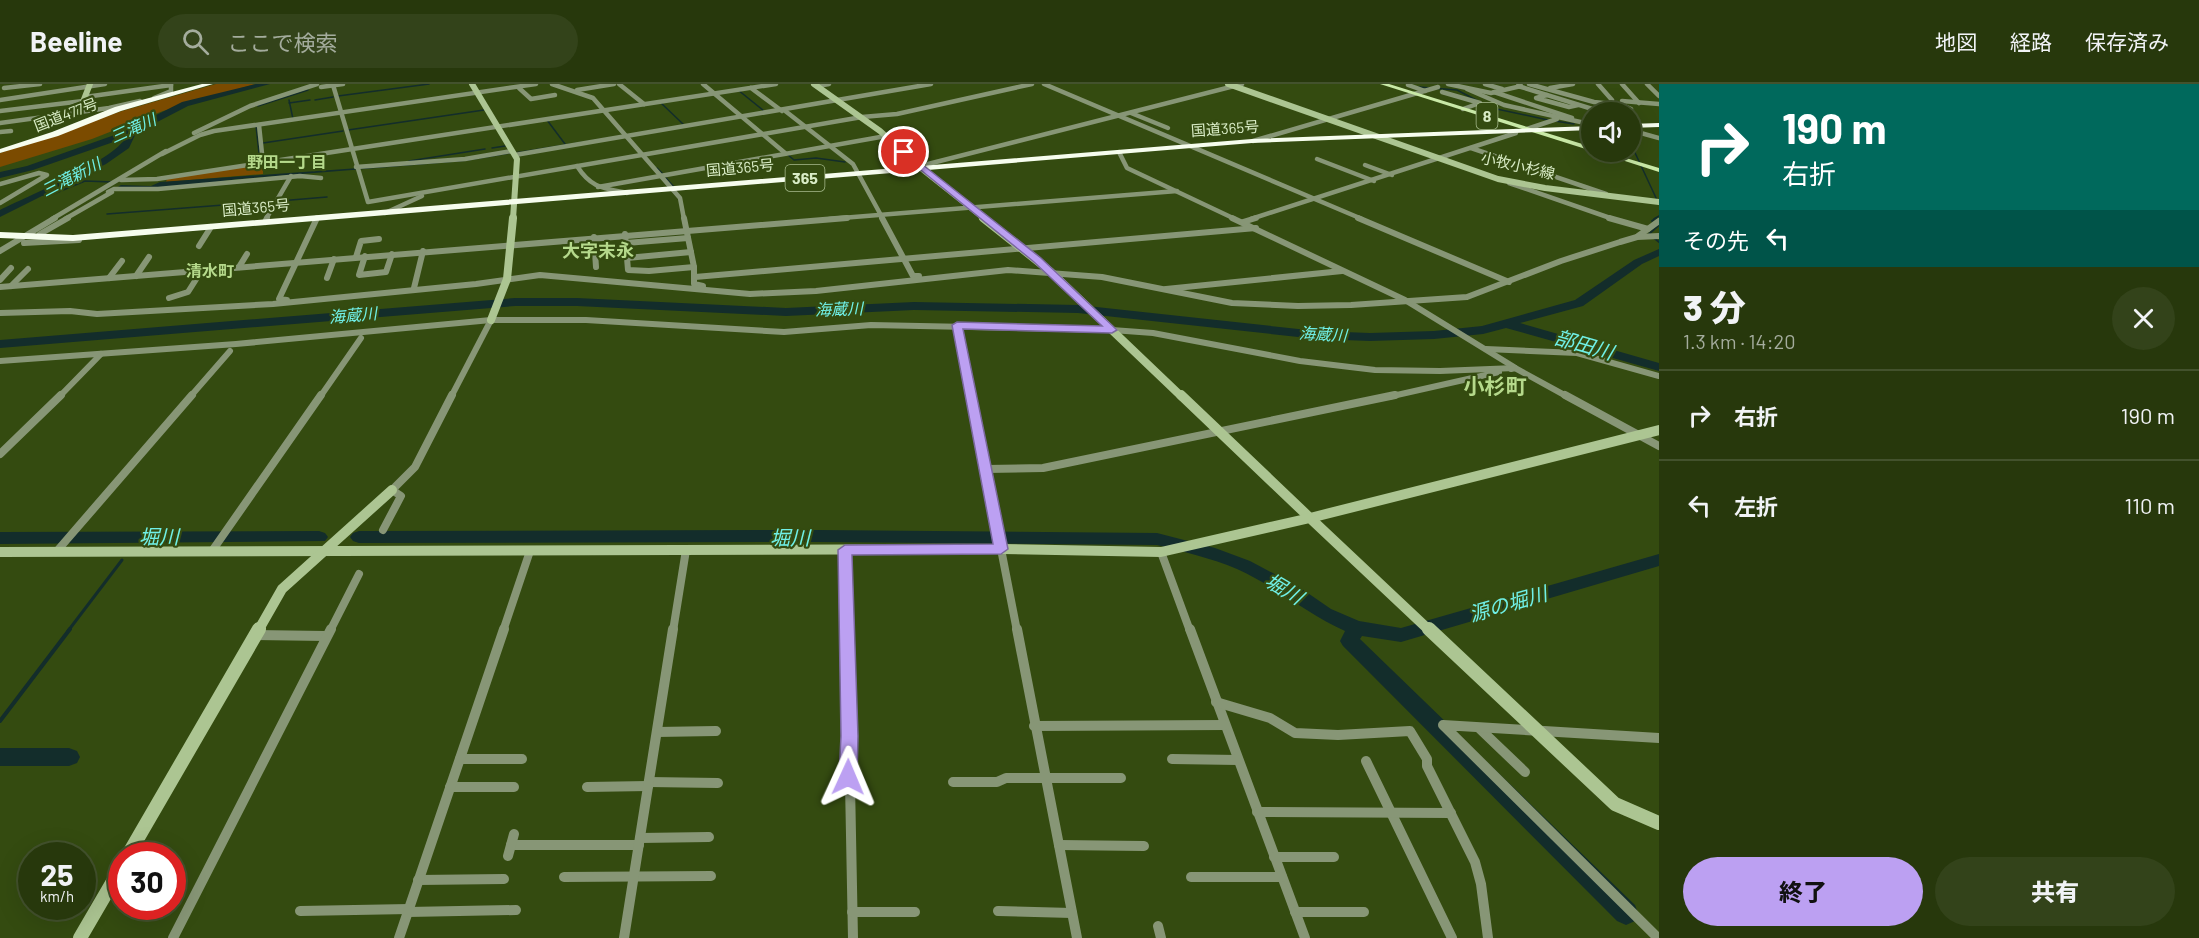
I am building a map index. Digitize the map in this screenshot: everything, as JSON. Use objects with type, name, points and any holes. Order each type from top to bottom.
[{"type":"highway","name":"国道477号","points":[[0,151],[153,99],[210,84]]},
{"type":"highway","name":"国道365号","points":[[0,235],[23,240],[63,239],[859,174],[925,166],[1252,141],[1567,129],[1581,126]]},
{"type":"highway","points":[[1641,127],[1657,126]]},
{"type":"main road","name":"8","points":[[1383,84],[1416,94],[1425,94],[1463,109],[1581,146]]},
{"type":"main road","points":[[1634,162],[1659,170]]},
{"type":"street","points":[[0,95],[5,86],[40,84]]},
{"type":"street","points":[[49,105],[57,84]]},
{"type":"street","points":[[0,100],[105,84]]},
{"type":"street","points":[[37,233],[200,130],[239,110],[319,85],[343,84]]},
{"type":"street","points":[[136,842],[282,590],[416,467],[491,320],[506,280],[516,202],[517,159],[472,84]]},
{"type":"street","points":[[162,154],[206,133],[536,84]]},
{"type":"street","points":[[552,84],[593,98],[680,198],[695,280]]},
{"type":"street","points":[[575,91],[616,84],[644,104]]},
{"type":"street","points":[[703,84],[785,153]]},
{"type":"street","points":[[121,180],[157,179],[776,84]]},
{"type":"street","points":[[816,85],[829,84]]},
{"type":"street","points":[[356,169],[514,153],[931,84]]},
{"type":"street","points":[[333,85],[356,169],[368,202],[862,117],[897,114],[1032,84]]},
{"type":"street","points":[[1044,84],[1509,282]]},
{"type":"street","points":[[925,166],[1242,84]]},
{"type":"street","points":[[1448,84],[1493,92],[1581,121]]},
{"type":"street","points":[[1485,84],[1504,90]]},
{"type":"street","points":[[1493,92],[1532,84],[1604,102]]},
{"type":"street","points":[[1546,88],[1573,84],[1585,99],[1631,102]]},
{"type":"street","points":[[1598,84],[1612,100]]},
{"type":"street","points":[[1622,84],[1639,102]]},
{"type":"street","points":[[1647,84],[1659,96]]},
{"type":"street","points":[[76,120],[90,85]]},
{"type":"street","points":[[0,111],[171,85],[171,91],[153,99],[63,116],[3,122],[0,132],[10,131]]},
{"type":"street","points":[[816,85],[925,166],[971,207],[1052,272],[1615,804],[1659,823]]},
{"type":"street","name":"小牧小杉線","points":[[1231,85],[1498,179],[1659,202]]},
{"type":"street","points":[[1409,86],[1425,94],[1475,104]]},
{"type":"street","points":[[1518,86],[1579,104]]},
{"type":"street","points":[[1467,87],[1494,102],[1553,120],[1581,123]]},
{"type":"street","points":[[519,88],[531,99],[555,95]]},
{"type":"street","points":[[751,88],[853,164],[913,276],[950,275]]},
{"type":"street","points":[[1425,94],[1440,89],[1475,104]]},
{"type":"street","points":[[1434,94],[1440,89]]},
{"type":"street","points":[[1557,92],[1536,98],[1569,107],[1579,104]]},
{"type":"street","points":[[1252,141],[1416,94]]},
{"type":"street","points":[[1540,106],[1552,102]]},
{"type":"street","points":[[1641,103],[1659,104]]},
{"type":"street","points":[[1463,109],[1475,104]]},
{"type":"street","points":[[1130,112],[1168,128]]},
{"type":"street","points":[[30,128],[34,118]]},
{"type":"street","points":[[1530,130],[1553,120]]},
{"type":"street","points":[[259,125],[262,163]]},
{"type":"street","points":[[1243,222],[1392,175],[1516,133],[1516,131]]},
{"type":"street","points":[[1641,132],[1659,138]]},
{"type":"street","points":[[598,187],[886,136]]},
{"type":"street","points":[[1471,148],[1612,196]]},
{"type":"street","points":[[1119,152],[1127,168],[1405,300],[1515,368],[1659,446]]},
{"type":"street","points":[[1317,159],[1374,181]]},
{"type":"street","points":[[1365,165],[1392,175]]},
{"type":"street","points":[[577,166],[585,178],[598,187],[617,189],[627,193]]},
{"type":"street","points":[[0,184],[39,173],[48,175],[0,200]]},
{"type":"street","points":[[82,203],[118,189],[158,189],[291,176],[321,178]]},
{"type":"street","points":[[265,222],[291,176]]},
{"type":"street","points":[[1498,179],[1615,220],[1648,229]]},
{"type":"street","points":[[0,200],[26,184]]},
{"type":"street","points":[[0,251],[118,189]]},
{"type":"street","points":[[385,213],[437,190]]},
{"type":"street","points":[[0,287],[625,234],[1177,191]]},
{"type":"street","points":[[301,300],[279,299],[317,218]]},
{"type":"street","points":[[1637,237],[1659,221]]},
{"type":"street","points":[[199,246],[211,227]]},
{"type":"street","points":[[668,287],[695,280],[904,259],[1256,228]]},
{"type":"street","points":[[625,234],[628,270],[648,271],[694,267]]},
{"type":"street","points":[[0,313],[58,311],[112,313],[273,304],[560,275],[750,294],[816,291],[1008,270],[1102,277],[1215,301],[1258,305],[1319,306],[1467,297],[1561,261],[1637,237],[1659,236]]},
{"type":"street","points":[[594,237],[596,267]]},
{"type":"street","points":[[626,243],[688,238]]},
{"type":"street","points":[[356,257],[361,241],[379,239]]},
{"type":"street","points":[[0,258],[23,240]]},
{"type":"street","points":[[414,288],[423,251]]},
{"type":"street","points":[[627,258],[691,252]]},
{"type":"street","points":[[239,267],[247,254]]},
{"type":"street","points":[[365,256],[359,275],[387,272],[392,254]]},
{"type":"street","points":[[136,276],[148,257]]},
{"type":"street","points":[[327,278],[334,259]]},
{"type":"street","points":[[109,278],[122,261]]},
{"type":"street","points":[[0,280],[11,268]]},
{"type":"street","points":[[11,286],[28,269]]},
{"type":"street","points":[[170,298],[188,292],[202,270]]},
{"type":"street","points":[[1164,290],[1344,271]]},
{"type":"street","points":[[695,280],[718,292]]},
{"type":"street","points":[[0,361],[236,344],[491,320],[586,320],[753,332],[871,325],[1112,330],[1153,333],[1300,362],[1375,370],[1440,371],[1515,368]]},
{"type":"street","points":[[957,325],[1077,938]]},
{"type":"street","points":[[214,548],[361,338]]},
{"type":"street","points":[[1484,349],[1577,353],[1659,376]]},
{"type":"street","points":[[60,548],[230,351]]},
{"type":"street","points":[[0,454],[101,354]]},
{"type":"street","points":[[986,469],[1043,468],[1329,410],[1515,368]]},
{"type":"street","points":[[0,552],[60,548],[214,548],[323,552],[1001,548],[1161,552],[1310,518],[1659,430]]},
{"type":"street","points":[[383,530],[400,496],[392,490]]},
{"type":"street","points":[[624,938],[686,550]]},
{"type":"street","points":[[845,550],[852,938]]},
{"type":"street","points":[[399,938],[530,551]]},
{"type":"street","points":[[1161,552],[1305,938]]},
{"type":"street","points":[[173,938],[359,574]]},
{"type":"street","points":[[255,635],[327,636]]},
{"type":"street","points":[[1216,702],[1270,718],[1295,733],[1338,735],[1410,731],[1427,759],[1427,766],[1475,862],[1488,938]]},
{"type":"street","points":[[1034,726],[1225,725]]},
{"type":"street","points":[[1658,938],[1443,725],[1659,738]]},
{"type":"street","points":[[1480,729],[1525,772]]},
{"type":"street","points":[[657,732],[716,731]]},
{"type":"street","points":[[459,759],[522,759]]},
{"type":"street","points":[[1172,759],[1238,760]]},
{"type":"street","points":[[1366,761],[1452,938]]},
{"type":"street","points":[[953,782],[997,782],[1006,778],[1121,778]]},
{"type":"street","points":[[587,787],[718,783]]},
{"type":"street","points":[[450,787],[514,787]]},
{"type":"street","points":[[1257,812],[1450,813]]},
{"type":"street","points":[[508,856],[513,839],[640,841],[709,837]]},
{"type":"street","points":[[1059,845],[1144,846]]},
{"type":"street","points":[[1274,857],[1334,857]]},
{"type":"street","points":[[564,877],[711,876]]},
{"type":"street","points":[[1191,877],[1282,877]]},
{"type":"street","points":[[418,880],[504,879]]},
{"type":"street","points":[[80,938],[108,890]]},
{"type":"street","points":[[300,911],[516,910]]},
{"type":"street","points":[[998,911],[1072,913]]},
{"type":"street","points":[[852,912],[915,912]]},
{"type":"street","points":[[1295,912],[1364,912]]},
{"type":"shaded area","points":[[216,84],[255,84],[163,111],[92,139],[0,167],[0,153],[122,111]]},
{"type":"shaded area","points":[[263,164],[263,174],[166,182],[167,179]]},
{"type":"water","points":[[623,135],[466,161],[239,179],[160,189],[118,187],[359,168],[516,152]]},
{"type":"waterway","name":"三滝新川","points":[[0,175],[30,168],[126,134],[185,104],[266,84]]},
{"type":"waterway","points":[[338,96],[429,84]]},
{"type":"waterway","points":[[1419,87],[1457,90],[1478,101]]},
{"type":"waterway","points":[[258,106],[308,90]]},
{"type":"waterway","points":[[738,90],[764,111]]},
{"type":"waterway","points":[[315,100],[333,97]]},
{"type":"waterway","points":[[290,103],[310,100]]},
{"type":"waterway","points":[[290,103],[293,119]]},
{"type":"waterway","points":[[661,103],[683,124]]},
{"type":"waterway","points":[[1492,108],[1548,120]]},
{"type":"waterway","points":[[348,130],[484,110]]},
{"type":"waterway","points":[[547,120],[565,144]]},
{"type":"waterway","points":[[1555,121],[1574,124]]},
{"type":"waterway","points":[[256,126],[260,162]]},
{"type":"waterway","name":"三滝新川","points":[[0,214],[103,162],[126,146],[132,131]]},
{"type":"waterway","points":[[263,143],[343,131]]},
{"type":"waterway","points":[[492,148],[505,146]]},
{"type":"waterway","points":[[409,161],[485,149]]},
{"type":"waterway","points":[[787,154],[794,160],[816,158],[845,162]]},
{"type":"waterway","points":[[1639,162],[1657,200]]},
{"type":"waterway","points":[[657,168],[663,174]]},
{"type":"waterway","points":[[666,178],[674,187]]},
{"type":"waterway","points":[[39,195],[51,195],[85,181],[112,182]]},
{"type":"waterway","points":[[279,201],[327,197]]},
{"type":"waterway","points":[[107,214],[274,201]]},
{"type":"waterway","points":[[1654,219],[1659,216]]},
{"type":"waterway","points":[[1652,221],[1656,218]]},
{"type":"waterway","points":[[1649,234],[1659,225]]},
{"type":"waterway","points":[[1654,238],[1659,242]]},
{"type":"waterway","name":"海蔵川","points":[[0,344],[515,302],[577,302],[786,312],[914,306],[1078,309],[1317,335],[1370,337],[1434,335],[1483,330],[1579,303],[1638,262],[1659,252]]},
{"type":"waterway","name":"部田川","points":[[1508,324],[1659,367]]},
{"type":"waterway","name":"堀川","points":[[359,537],[818,536],[1157,539],[1209,552],[1244,565],[1293,592],[1324,614],[1356,628]]},
{"type":"waterway","name":"堀川","points":[[0,538],[319,537]]},
{"type":"waterway","points":[[68,631],[122,560]]},
{"type":"waterway","name":"源の堀川","points":[[1356,628],[1401,635],[1659,560]]},
{"type":"waterway","name":"堀川","points":[[1356,628],[1350,641],[1626,913]]},
{"type":"waterway","points":[[0,721],[70,629]]},
{"type":"waterway","points":[[0,757],[69,757]]},
{"type":"district","name":"野田一丁目","points":[[287,162]]},
{"type":"district","name":"大字末永","points":[[598,251]]},
{"type":"district","name":"清水町","points":[[210,271]]},
{"type":"district","name":"小杉町","points":[[1495,387]]},
{"type":"route","points":[[848,777],[850,736],[845,550],[1001,549],[957,325],[1112,330],[1038,260],[922,169],[904,152]]},
{"type":"water label","name":"三滝川","points":[[133,128]]}]
